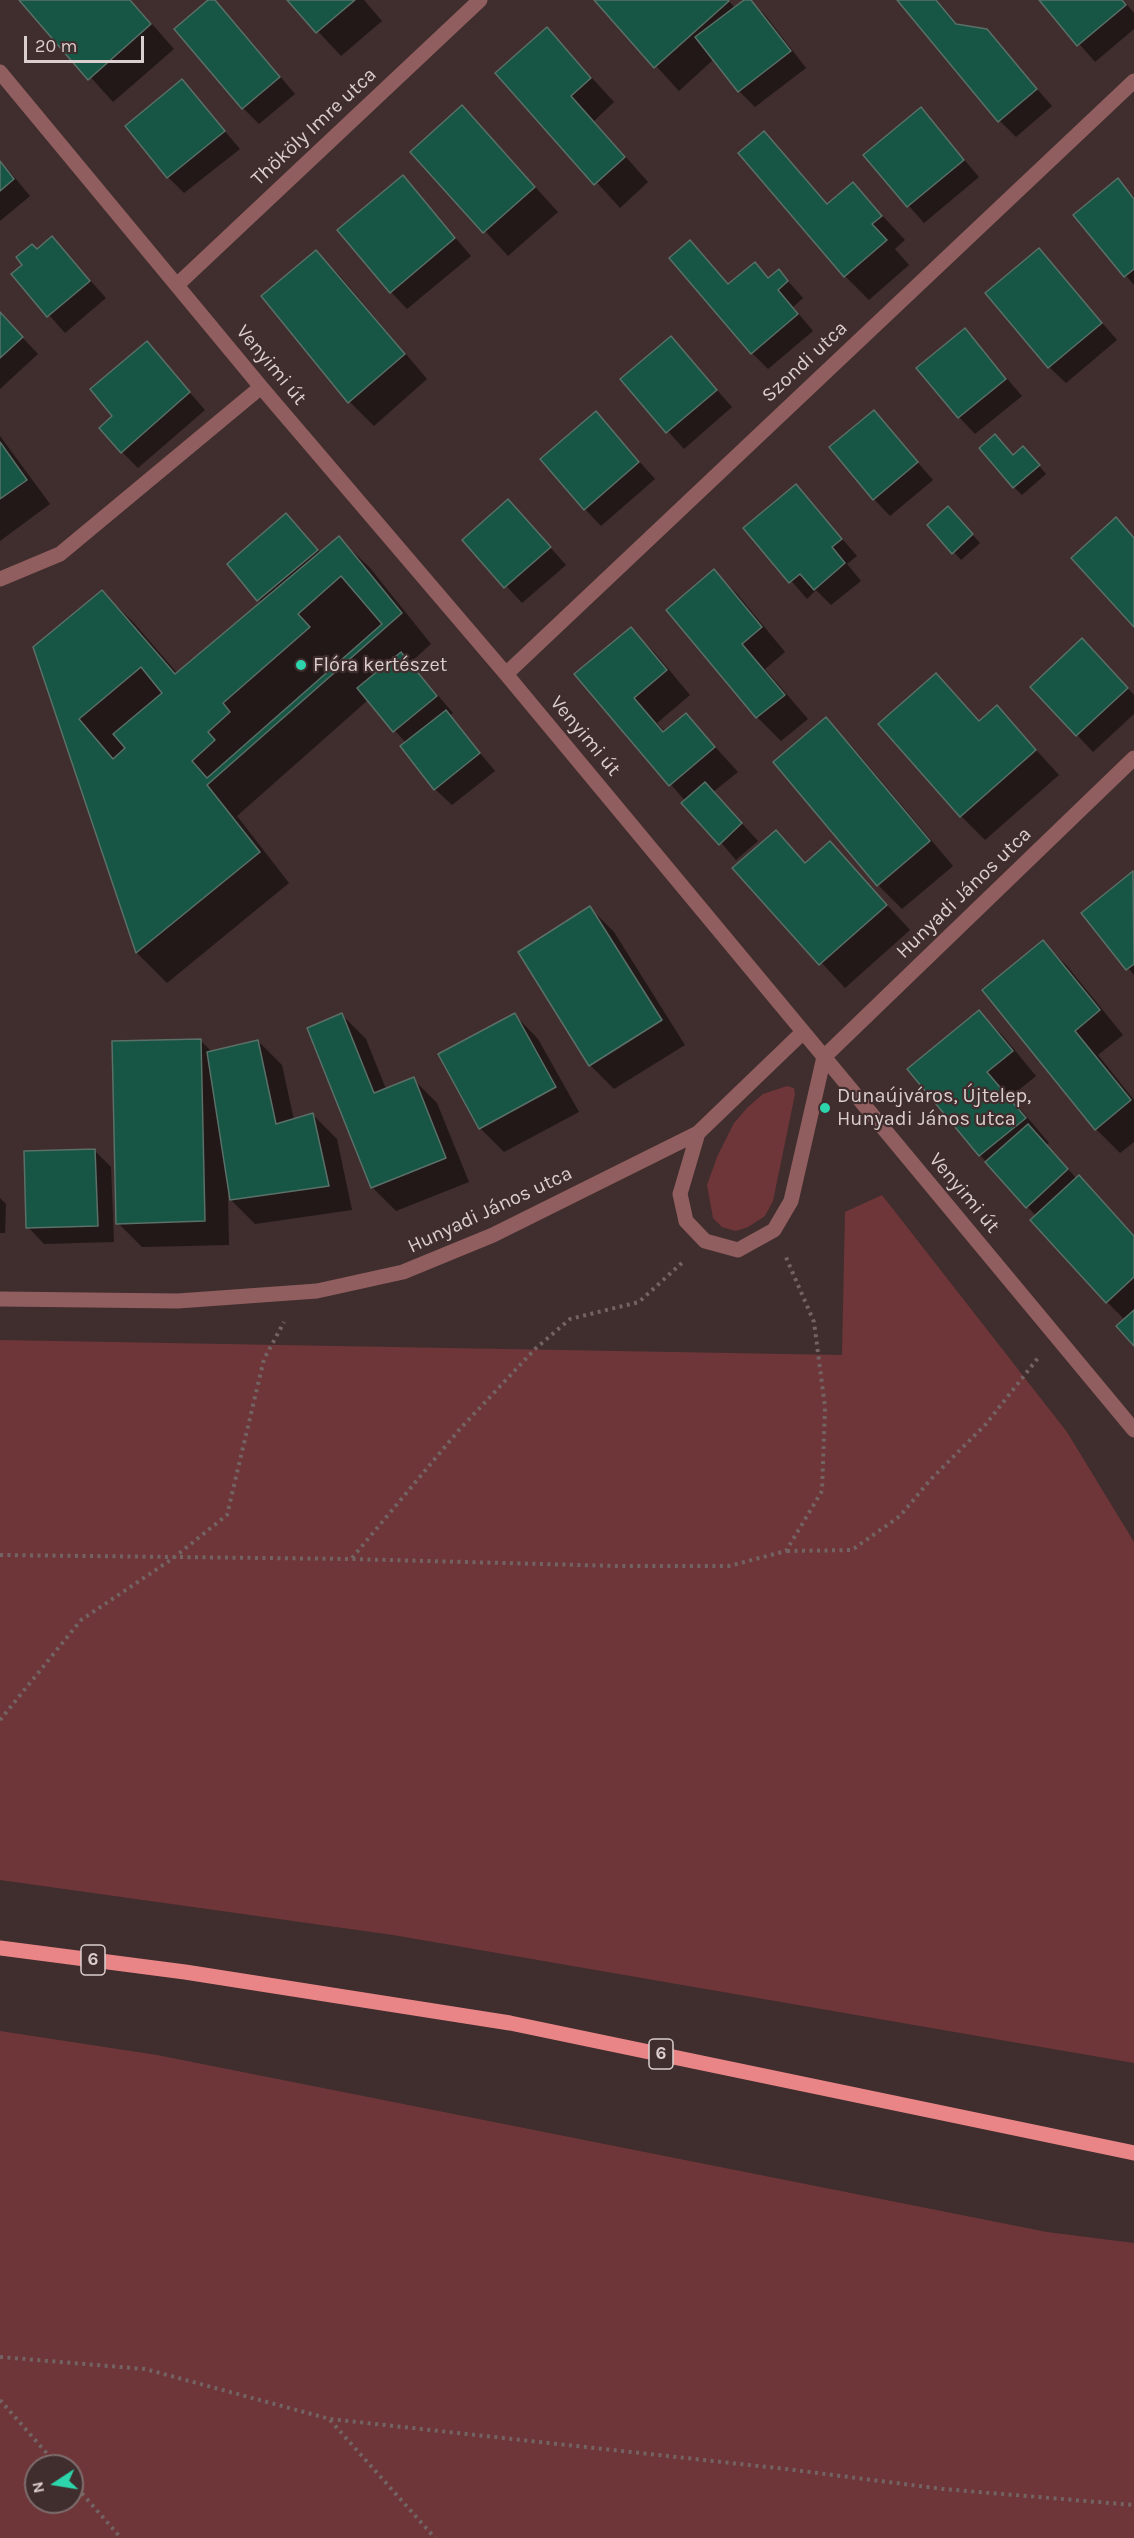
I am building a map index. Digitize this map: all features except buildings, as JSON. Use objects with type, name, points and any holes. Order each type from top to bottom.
[{"type":"main road","name":"6","points":[[0,1948],[185,1972],[510,2023],[1134,2153]]},
{"type":"street","name":"Thököly Imre utca","points":[[177,285],[480,0]]},
{"type":"street","name":"Venyimi út","points":[[0,72],[261,387],[506,674],[1134,1430]]},
{"type":"street","name":"Szondi utca","points":[[506,674],[1134,81]]},
{"type":"street","points":[[0,579],[60,554],[261,387]]},
{"type":"street","name":"Hunyadi János utca","points":[[824,1057],[1134,758]]},
{"type":"street","name":"Hunyadi János utca","points":[[0,1299],[178,1301],[317,1291],[403,1272],[494,1235],[698,1133],[803,1032]]},
{"type":"street","points":[[698,1133],[680,1194],[687,1221],[705,1241],[738,1250],[774,1230],[792,1201],[824,1057]]},
{"type":"path","points":[[774,1230],[814,1322],[825,1407],[822,1491],[786,1551]]},
{"type":"path","points":[[351,1559],[459,1430],[535,1349],[570,1319],[639,1302],[705,1241]]},
{"type":"path","points":[[0,1720],[81,1620],[172,1559],[227,1515],[264,1359],[300,1292]]},
{"type":"path","points":[[0,1556],[351,1559],[618,1566],[729,1566],[786,1551],[852,1550],[900,1516],[931,1479],[986,1424],[1056,1336]]},
{"type":"path","points":[[0,2357],[145,2368],[330,2419],[786,2469],[943,2489],[1134,2505]]},
{"type":"path","points":[[0,2400],[47,2454]]},
{"type":"path","points":[[330,2419],[435,2538]]},
{"type":"path","points":[[84,2496],[121,2538]]},
{"type":"shaded area","points":[[787,1086],[794,1088],[795,1094],[773,1201],[765,1216],[748,1227],[736,1231],[722,1227],[713,1218],[707,1185],[717,1157],[734,1123],[748,1107],[763,1094]]},
{"type":"shaded area","points":[[882,1195],[1067,1432],[1134,1542],[1134,2063],[393,1935],[0,1880],[0,1340],[842,1355],[845,1212]]},
{"type":"shaded area","points":[[0,2031],[157,2055],[1047,2232],[1134,2243],[1134,2538],[0,2538]]},
{"type":"place","name":"Flóra kertészet","points":[[301,665]]},
{"type":"place","name":"Dunaújváros, Újtelep, Hunyadi János utca","points":[[825,1108]]}]
